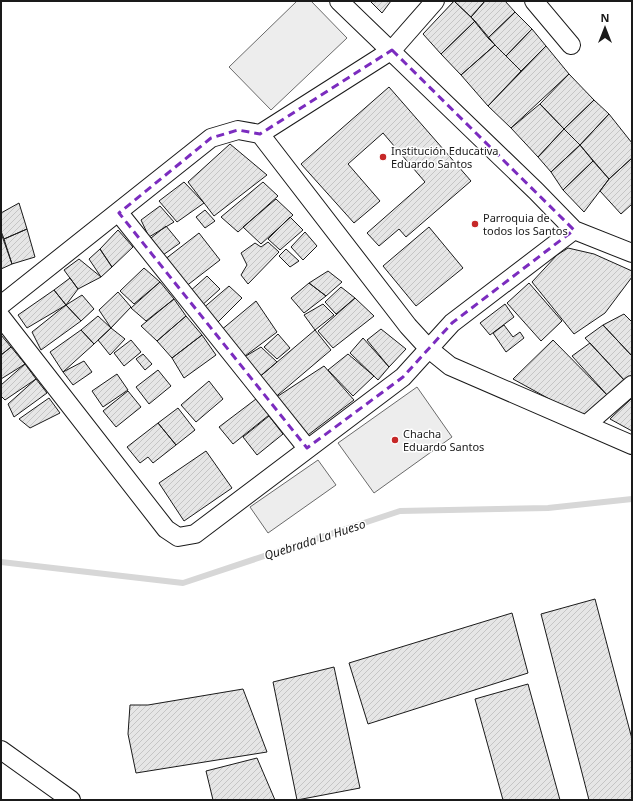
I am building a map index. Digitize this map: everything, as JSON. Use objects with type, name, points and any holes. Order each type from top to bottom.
[{"type":"street","points":[[339,1],[392,50],[574,230],[632,253]]},
{"type":"street","points":[[260,134],[392,50],[435,1]]},
{"type":"street","points":[[534,1],[571,45]]},
{"type":"street","points":[[1,305],[211,138],[238,130],[260,134],[429,350],[450,366],[632,445]]},
{"type":"street","points":[[118,213],[307,448]]},
{"type":"street","points":[[1,317],[166,529],[178,537],[194,534],[403,377],[452,323],[574,230]]},
{"type":"street","points":[[586,425],[632,385]]},
{"type":"street","points":[[1,750],[71,800]]},
{"type":"highlighted area","points":[[392,50],[574,230],[452,323],[403,377],[307,448],[119,213],[211,138],[238,130],[260,134]]},
{"type":"shaded area","points":[[297,1],[311,1],[347,38],[271,110],[229,67]]},
{"type":"shaded area","name":"Chacha Eduardo Santos","points":[[417,387],[452,437],[374,493],[338,443]]},
{"type":"shaded area","points":[[318,460],[336,485],[268,533],[250,507]]},
{"type":"building","points":[[370,1],[391,1],[382,13]]},
{"type":"building","points":[[454,1],[485,1],[471,17]]},
{"type":"building","points":[[454,1],[475,21],[441,54],[423,34]]},
{"type":"building","points":[[485,1],[505,1],[515,12],[488,38],[471,17]]},
{"type":"building","points":[[515,12],[532,29],[506,56],[488,38]]},
{"type":"building","points":[[475,21],[495,45],[461,75],[441,54]]},
{"type":"building","points":[[532,29],[546,46],[521,71],[506,56]]},
{"type":"building","points":[[495,45],[521,71],[488,106],[461,75]]},
{"type":"building","points":[[546,46],[569,74],[511,128],[488,106]]},
{"type":"building","points":[[569,74],[594,100],[564,129],[540,104]]},
{"type":"building","points":[[389,87],[471,181],[406,237],[399,229],[379,246],[367,233],[425,182],[383,133],[348,164],[380,201],[354,223],[301,164]]},
{"type":"building","points":[[594,100],[609,114],[580,145],[564,129]]},
{"type":"building","points":[[540,104],[564,129],[538,157],[511,128]]},
{"type":"building","points":[[609,114],[632,143],[632,158],[609,179],[580,145]]},
{"type":"building","points":[[564,129],[580,145],[551,172],[538,157]]},
{"type":"building","points":[[230,144],[267,175],[214,216],[188,182]]},
{"type":"building","points":[[580,145],[593,161],[563,190],[551,172]]},
{"type":"building","points":[[632,158],[632,204],[621,214],[600,191],[609,179]]},
{"type":"building","points":[[593,161],[609,179],[584,212],[563,190]]},
{"type":"building","points":[[184,182],[204,203],[177,222],[159,201]]},
{"type":"building","points":[[263,182],[278,196],[238,232],[221,217]]},
{"type":"building","points":[[276,199],[293,215],[261,244],[243,227]]},
{"type":"building","points":[[19,203],[27,229],[4,239],[1,231],[1,213]]},
{"type":"building","points":[[160,206],[174,222],[149,237],[141,220]]},
{"type":"building","points":[[205,210],[215,221],[205,228],[196,217]]},
{"type":"building","points":[[290,217],[303,230],[280,250],[268,239]]},
{"type":"building","points":[[166,226],[180,243],[163,255],[151,238]]},
{"type":"building","points":[[429,227],[463,268],[416,306],[383,266]]},
{"type":"building","points":[[27,229],[35,257],[12,264],[4,239]]},
{"type":"building","points":[[118,230],[133,247],[112,267],[100,249]]},
{"type":"building","points":[[305,232],[317,246],[303,260],[291,247]]},
{"type":"building","points":[[1,233],[12,264],[1,269]]},
{"type":"building","points":[[199,233],[220,260],[185,287],[164,260]]},
{"type":"building","points":[[268,242],[279,252],[248,284],[241,275],[247,265],[241,253],[255,243],[261,247]]},
{"type":"building","points":[[568,248],[594,254],[632,271],[632,277],[605,313],[574,334],[532,282],[557,255]]},
{"type":"building","points":[[100,249],[112,267],[101,277],[89,259]]},
{"type":"building","points":[[286,249],[299,261],[290,267],[279,256]]},
{"type":"building","points":[[79,259],[101,277],[78,289],[64,270]]},
{"type":"building","points":[[144,268],[160,282],[134,304],[120,291]]},
{"type":"building","points":[[328,271],[342,282],[326,296],[309,283]]},
{"type":"building","points":[[207,276],[220,289],[200,307],[188,293]]},
{"type":"building","points":[[70,278],[78,289],[66,305],[54,290]]},
{"type":"building","points":[[160,282],[174,299],[146,321],[131,308]]},
{"type":"building","points":[[309,283],[326,296],[304,313],[291,298]]},
{"type":"building","points":[[529,283],[562,321],[541,341],[507,303]]},
{"type":"building","points":[[229,286],[242,298],[216,324],[201,310]]},
{"type":"building","points":[[341,287],[355,298],[336,314],[325,302]]},
{"type":"building","points":[[54,290],[66,305],[27,328],[18,315]]},
{"type":"building","points":[[118,292],[131,307],[111,328],[99,310]]},
{"type":"building","points":[[82,295],[94,309],[81,321],[66,305]]},
{"type":"building","points":[[355,298],[374,316],[333,348],[318,331]]},
{"type":"building","points":[[174,299],[186,316],[157,341],[141,326]]},
{"type":"building","points":[[256,301],[277,332],[241,359],[220,331]]},
{"type":"building","points":[[323,304],[334,315],[315,330],[304,315]]},
{"type":"building","points":[[505,304],[514,317],[490,335],[480,323]]},
{"type":"building","points":[[66,305],[81,321],[41,350],[32,332]]},
{"type":"building","points":[[624,314],[632,322],[632,356],[603,325]]},
{"type":"building","points":[[98,316],[111,328],[94,344],[81,330]]},
{"type":"building","points":[[186,316],[202,335],[172,358],[157,341]]},
{"type":"building","points":[[504,325],[513,337],[520,332],[524,338],[506,352],[493,333]]},
{"type":"building","points":[[603,325],[632,356],[632,375],[625,381],[585,338]]},
{"type":"building","points":[[111,328],[125,339],[110,355],[98,340]]},
{"type":"building","points":[[381,329],[406,349],[389,367],[367,340]]},
{"type":"building","points":[[81,330],[94,344],[63,372],[50,352]]},
{"type":"building","points":[[315,330],[331,350],[272,400],[257,379]]},
{"type":"building","points":[[278,334],[290,348],[277,359],[264,347]]},
{"type":"building","points":[[1,335],[11,347],[1,355]]},
{"type":"building","points":[[202,335],[216,355],[184,378],[172,358]]},
{"type":"building","points":[[363,338],[389,367],[378,380],[350,353]]},
{"type":"building","points":[[131,340],[141,352],[124,366],[114,353]]},
{"type":"building","points":[[553,340],[609,397],[584,418],[513,379]]},
{"type":"building","points":[[590,343],[625,381],[609,397],[572,356]]},
{"type":"building","points":[[11,347],[25,364],[1,379],[1,355]]},
{"type":"building","points":[[261,347],[277,362],[257,379],[241,359]]},
{"type":"building","points":[[143,354],[152,364],[145,370],[136,359]]},
{"type":"building","points":[[348,354],[374,376],[353,396],[328,370]]},
{"type":"building","points":[[84,361],[92,372],[73,385],[63,372]]},
{"type":"building","points":[[25,364],[36,379],[5,400],[1,396],[1,385]]},
{"type":"building","points":[[324,366],[354,400],[304,438],[272,400]]},
{"type":"building","points":[[158,370],[171,386],[149,404],[136,387]]},
{"type":"building","points":[[117,374],[128,390],[103,407],[92,391]]},
{"type":"building","points":[[36,379],[47,393],[14,417],[8,404]]},
{"type":"building","points":[[209,381],[223,399],[196,422],[181,405]]},
{"type":"building","points":[[128,391],[141,407],[116,427],[103,411]]},
{"type":"building","points":[[49,398],[60,413],[30,428],[19,419]]},
{"type":"building","points":[[632,398],[632,431],[610,419]]},
{"type":"building","points":[[256,399],[269,415],[233,444],[219,427]]},
{"type":"building","points":[[178,408],[195,430],[176,445],[158,423]]},
{"type":"building","points":[[269,416],[283,434],[257,455],[243,437]]},
{"type":"building","points":[[158,423],[176,445],[153,463],[148,457],[140,463],[127,447]]},
{"type":"building","points":[[206,451],[232,488],[184,521],[159,483]]},
{"type":"building","points":[[595,599],[632,739],[632,800],[589,800],[541,614]]},
{"type":"building","points":[[512,613],[528,673],[368,724],[349,663]]},
{"type":"building","points":[[334,667],[360,788],[297,800],[273,682]]},
{"type":"building","points":[[528,684],[560,800],[503,800],[475,699]]},
{"type":"building","points":[[243,689],[267,752],[136,773],[128,734],[130,705],[148,705]]},
{"type":"building","points":[[257,758],[275,800],[213,800],[206,771]]},
{"type":"waterway","name":"Quebrada La Hueso","points":[[1,562],[183,583],[400,511],[548,508],[632,499]]},
{"type":"place","name":"Institución Educativa Eduardo Santos","points":[[383,157]]},
{"type":"place","name":"Parroquia de todos los Santos","points":[[475,224]]},
{"type":"place","name":"Chacha Eduardo Santos","points":[[395,440]]}]
